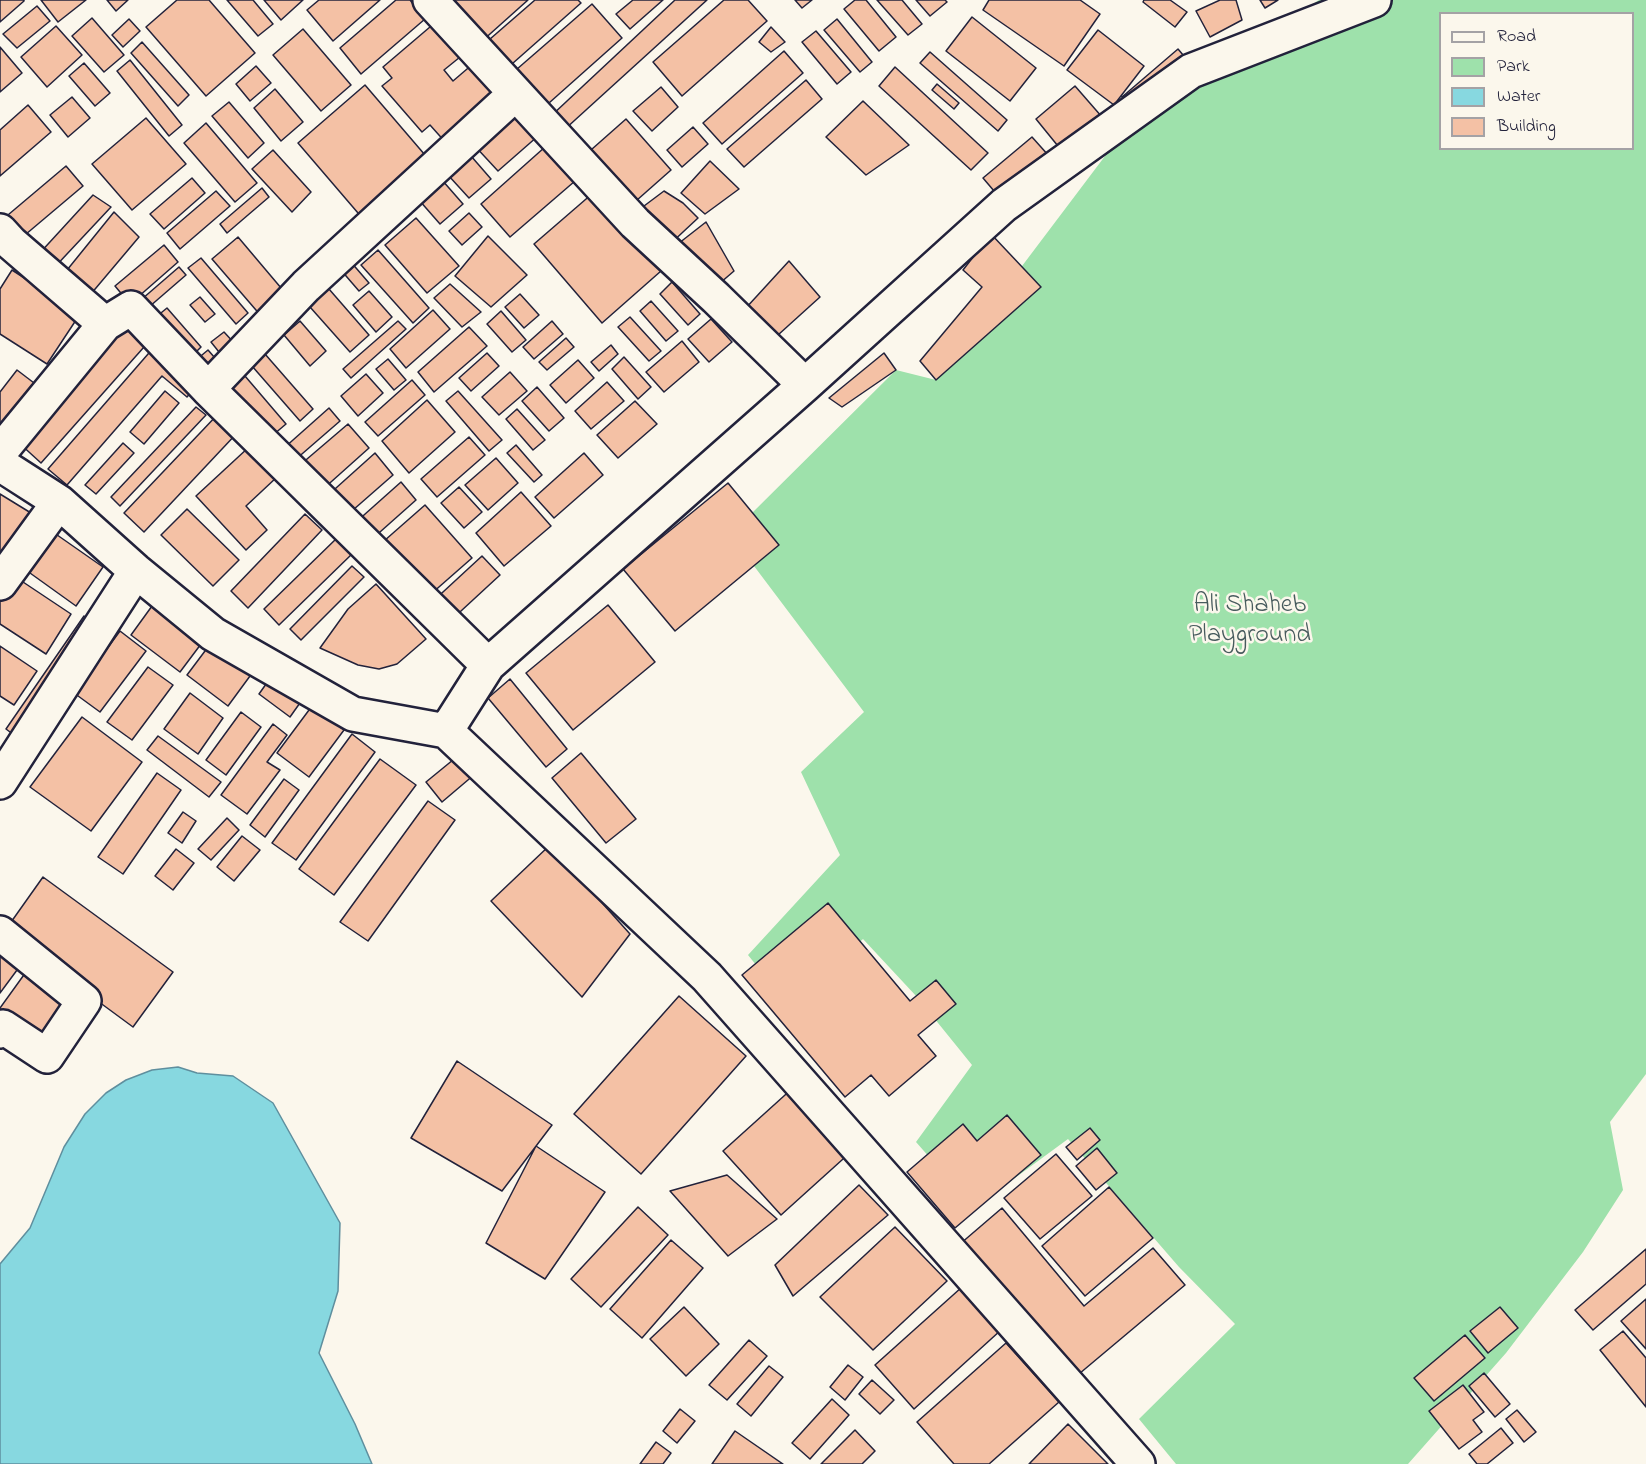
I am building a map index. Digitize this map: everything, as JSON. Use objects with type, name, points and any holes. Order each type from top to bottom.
[{"type":"street","points":[[430,0],[635,223],[805,385]]},
{"type":"street","points":[[446,731],[488,665],[1005,205],[1191,71],[1374,0]]},
{"type":"street","points":[[208,389],[306,286],[515,94]]},
{"type":"street","points":[[0,231],[105,324]]},
{"type":"street","points":[[0,452],[105,324],[131,308],[208,389],[488,665]]},
{"type":"street","points":[[0,464],[59,502],[213,634],[353,714],[446,731],[707,976],[1138,1464]]},
{"type":"street","points":[[0,583],[59,502]]},
{"type":"street","points":[[0,782],[136,570]]},
{"type":"street","points":[[0,933],[84,1001],[47,1056],[3,1028],[0,1031]]},
{"type":"green space","name":"Ali Shaheb Playground","points":[[1319,0],[1646,0],[1646,1074],[1610,1122],[1623,1190],[1583,1252],[1506,1353],[1408,1464],[1176,1464],[1139,1419],[1235,1324],[1179,1267],[1068,1139],[974,1208],[916,1142],[972,1065],[917,997],[863,939],[789,1006],[748,955],[840,855],[801,772],[864,712],[754,566],[779,545],[752,513],[896,370],[936,380],[1139,111]]},
{"type":"water","points":[[178,1067],[197,1073],[233,1076],[273,1103],[340,1223],[338,1291],[319,1353],[355,1424],[372,1464],[0,1464],[0,1264],[30,1228],[64,1147],[85,1114],[106,1093],[126,1080],[152,1070]]},
{"type":"building","points":[[0,0],[24,0],[24,1],[0,22]]},
{"type":"building","points":[[41,0],[86,0],[58,22]]},
{"type":"building","points":[[107,0],[128,0],[116,11]]},
{"type":"building","points":[[177,0],[209,0],[255,53],[206,96],[146,27]]},
{"type":"building","points":[[227,0],[253,0],[273,24],[258,36]]},
{"type":"building","points":[[264,0],[303,0],[281,20]]},
{"type":"building","points":[[319,0],[380,0],[333,41],[307,10]]},
{"type":"building","points":[[396,0],[410,0],[425,19],[361,74],[340,48]]},
{"type":"building","points":[[445,0],[528,0],[481,42]]},
{"type":"building","points":[[535,0],[578,0],[581,3],[504,71],[482,46]]},
{"type":"building","points":[[633,0],[663,0],[630,29],[616,14]]},
{"type":"building","points":[[675,0],[707,0],[564,130],[551,116]]},
{"type":"building","points":[[724,0],[748,0],[767,21],[682,96],[653,62]]},
{"type":"building","points":[[795,0],[812,0],[802,8]]},
{"type":"building","points":[[855,0],[866,0],[896,37],[879,51],[844,9]]},
{"type":"building","points":[[877,0],[902,0],[922,24],[908,35]]},
{"type":"building","points":[[916,0],[945,0],[947,2],[930,16]]},
{"type":"building","points":[[989,0],[1080,0],[1100,14],[1064,66],[983,10]]},
{"type":"building","points":[[1144,0],[1170,0],[1187,12],[1175,27],[1143,2]]},
{"type":"building","points":[[1220,0],[1236,0],[1242,20],[1210,37],[1196,11]]},
{"type":"building","points":[[1260,0],[1278,0],[1265,8]]},
{"type":"building","points":[[592,4],[622,38],[540,111],[509,76]]},
{"type":"building","points":[[37,6],[50,21],[17,48],[3,34]]},
{"type":"building","points":[[972,17],[1036,68],[1010,101],[946,51]]},
{"type":"building","points":[[92,18],[124,55],[104,72],[72,36]]},
{"type":"building","points":[[129,19],[140,31],[123,47],[112,35]]},
{"type":"building","points":[[837,19],[872,62],[860,72],[824,30]]},
{"type":"building","points":[[437,21],[465,53],[444,70],[453,81],[474,63],[503,97],[447,144],[430,125],[422,132],[382,86],[392,78],[383,67]]},
{"type":"building","points":[[56,26],[82,55],[47,87],[21,57]]},
{"type":"building","points":[[771,27],[785,42],[771,52],[759,42]]},
{"type":"building","points":[[303,29],[351,85],[321,111],[273,55]]},
{"type":"building","points":[[1098,30],[1144,66],[1114,105],[1067,70]]},
{"type":"building","points":[[816,31],[851,72],[837,84],[802,42]]},
{"type":"building","points":[[142,42],[189,95],[178,106],[131,53]]},
{"type":"building","points":[[0,47],[22,73],[0,92]]},
{"type":"building","points":[[1178,49],[1189,62],[1132,109],[1122,97]]},
{"type":"building","points":[[784,51],[803,73],[722,144],[703,123]]},
{"type":"building","points":[[930,52],[1007,120],[998,131],[920,63]]},
{"type":"building","points":[[130,60],[182,125],[169,136],[117,71]]},
{"type":"building","points":[[84,63],[110,93],[95,106],[69,76]]},
{"type":"building","points":[[256,66],[271,83],[250,101],[236,84]]},
{"type":"building","points":[[895,67],[988,153],[971,170],[879,86]]},
{"type":"building","points":[[806,80],[822,99],[744,167],[727,149]]},
{"type":"building","points":[[937,84],[959,103],[954,109],[932,90]]},
{"type":"building","points":[[365,85],[431,162],[364,220],[298,143]]},
{"type":"building","points":[[1075,86],[1102,117],[1062,151],[1036,119]]},
{"type":"building","points":[[661,87],[678,107],[652,131],[633,111]]},
{"type":"building","points":[[275,89],[303,122],[281,141],[254,108]]},
{"type":"building","points":[[72,97],[90,118],[68,137],[50,115]]},
{"type":"building","points":[[863,101],[909,145],[866,175],[826,137]]},
{"type":"building","points":[[229,102],[264,143],[248,158],[212,116]]},
{"type":"building","points":[[28,105],[51,132],[0,176],[0,130]]},
{"type":"building","points":[[513,109],[538,136],[498,171],[473,144]]},
{"type":"building","points":[[146,118],[186,164],[132,210],[92,164]]},
{"type":"building","points":[[626,119],[671,170],[628,208],[583,157]]},
{"type":"building","points":[[206,123],[257,183],[235,202],[184,143]]},
{"type":"building","points":[[693,127],[708,144],[682,167],[667,150]]},
{"type":"building","points":[[1032,137],[1049,156],[1000,198],[983,178]]},
{"type":"building","points":[[545,147],[575,181],[510,237],[481,204]]},
{"type":"building","points":[[273,150],[311,192],[292,212],[252,169]]},
{"type":"building","points":[[471,156],[491,179],[469,198],[448,175]]},
{"type":"building","points":[[710,161],[739,189],[705,214],[681,193]]},
{"type":"building","points":[[66,166],[83,186],[19,240],[2,220]]},
{"type":"building","points":[[435,172],[463,204],[440,224],[412,192]]},
{"type":"building","points":[[192,178],[205,193],[164,229],[150,214]]},
{"type":"building","points":[[262,188],[269,197],[227,233],[220,224]]},
{"type":"building","points":[[216,191],[230,206],[180,249],[167,233]]},
{"type":"building","points":[[664,191],[683,203],[698,218],[668,246],[636,212]]},
{"type":"building","points":[[593,193],[661,271],[602,323],[534,244]]},
{"type":"building","points":[[93,195],[111,207],[52,270],[38,255]]},
{"type":"building","points":[[114,212],[139,237],[85,301],[63,275]]},
{"type":"building","points":[[469,213],[482,227],[462,245],[449,231]]},
{"type":"building","points":[[416,218],[459,266],[427,293],[385,245]]},
{"type":"building","points":[[706,222],[734,271],[712,290],[674,247]]},
{"type":"building","points":[[991,234],[1041,287],[936,380],[920,361],[982,287],[963,270]]},
{"type":"building","points":[[488,236],[527,275],[491,307],[455,276]]},
{"type":"building","points":[[238,237],[287,295],[262,317],[212,259]]},
{"type":"building","points":[[164,245],[178,262],[130,304],[115,286]]},
{"type":"building","points":[[378,250],[429,308],[413,323],[361,265]]},
{"type":"building","points":[[201,258],[248,313],[236,324],[188,268]]},
{"type":"building","points":[[350,261],[369,283],[359,291],[340,269]]},
{"type":"building","points":[[789,261],[820,297],[778,335],[745,309]]},
{"type":"building","points":[[179,267],[186,275],[149,307],[142,299]]},
{"type":"building","points":[[12,270],[80,314],[47,364],[0,334],[0,289]]},
{"type":"building","points":[[322,281],[369,335],[350,352],[302,298]]},
{"type":"building","points":[[672,282],[700,314],[688,325],[660,294]]},
{"type":"building","points":[[450,284],[481,312],[462,327],[434,298]]},
{"type":"building","points":[[369,291],[392,317],[376,332],[353,305]]},
{"type":"building","points":[[520,294],[539,315],[524,328],[505,307]]},
{"type":"building","points":[[200,297],[215,314],[205,322],[190,305]]},
{"type":"building","points":[[651,301],[678,331],[666,341],[640,311]]},
{"type":"building","points":[[167,308],[201,347],[191,357],[156,317]]},
{"type":"building","points":[[433,310],[450,329],[406,368],[390,349]]},
{"type":"building","points":[[501,311],[526,340],[512,352],[487,324]]},
{"type":"building","points":[[129,317],[152,338],[41,463],[18,442]]},
{"type":"building","points":[[630,317],[661,351],[649,361],[618,327]]},
{"type":"building","points":[[711,319],[732,342],[709,362],[688,339]]},
{"type":"building","points":[[300,321],[326,351],[310,366],[284,335]]},
{"type":"building","points":[[398,321],[406,329],[351,378],[343,369]]},
{"type":"building","points":[[552,321],[563,334],[534,359],[523,347]]},
{"type":"building","points":[[469,327],[487,346],[434,392],[418,372]]},
{"type":"building","points":[[224,332],[236,345],[223,357],[211,342]]},
{"type":"building","points":[[566,338],[574,347],[547,370],[539,362]]},
{"type":"building","points":[[682,341],[699,362],[664,392],[646,372]]},
{"type":"building","points":[[611,345],[618,354],[599,371],[591,362]]},
{"type":"building","points":[[155,346],[199,383],[187,397],[162,376],[67,485],[48,469]]},
{"type":"building","points":[[258,346],[313,409],[300,421],[245,358]]},
{"type":"building","points":[[208,350],[222,366],[211,377],[196,360]]},
{"type":"building","points":[[487,353],[499,366],[471,391],[459,378]]},
{"type":"building","points":[[884,353],[896,370],[842,407],[829,398]]},
{"type":"building","points":[[624,357],[651,387],[638,399],[612,369]]},
{"type":"building","points":[[388,359],[406,380],[394,390],[376,369]]},
{"type":"building","points":[[578,360],[594,378],[566,403],[550,385]]},
{"type":"building","points":[[239,369],[286,424],[273,435],[226,382]]},
{"type":"building","points":[[17,370],[38,386],[0,436],[0,392]]},
{"type":"building","points":[[510,372],[527,391],[499,415],[482,397]]},
{"type":"building","points":[[366,374],[383,393],[358,416],[341,396]]},
{"type":"building","points":[[412,380],[425,395],[378,436],[365,422]]},
{"type":"building","points":[[607,382],[624,401],[591,429],[575,411]]},
{"type":"building","points":[[537,387],[564,418],[549,431],[522,401]]},
{"type":"building","points":[[165,391],[179,403],[144,444],[130,432]]},
{"type":"building","points":[[458,391],[502,440],[489,451],[446,401]]},
{"type":"building","points":[[427,400],[455,432],[409,473],[382,441]]},
{"type":"building","points":[[635,401],[657,424],[618,458],[597,435]]},
{"type":"building","points":[[196,407],[206,415],[120,506],[111,497]]},
{"type":"building","points":[[329,408],[340,421],[295,460],[284,448]]},
{"type":"building","points":[[517,409],[545,440],[533,450],[506,419]]},
{"type":"building","points":[[219,413],[238,432],[144,532],[124,513]]},
{"type":"building","points":[[348,424],[369,448],[322,490],[300,465]]},
{"type":"building","points":[[469,437],[485,455],[437,497],[421,479]]},
{"type":"building","points":[[123,443],[134,453],[96,494],[85,485]]},
{"type":"building","points":[[516,445],[542,475],[534,482],[507,453]]},
{"type":"building","points":[[249,447],[277,477],[246,506],[267,530],[246,550],[196,496]]},
{"type":"building","points":[[375,453],[393,475],[345,517],[326,497]]},
{"type":"building","points":[[584,453],[603,475],[554,518],[535,497]]},
{"type":"building","points":[[496,458],[518,483],[488,510],[465,485]]},
{"type":"building","points":[[401,482],[416,500],[371,540],[355,523]]},
{"type":"building","points":[[728,483],[779,545],[675,631],[623,569]]},
{"type":"building","points":[[459,487],[482,512],[464,528],[441,503]]},
{"type":"building","points":[[521,492],[551,526],[504,566],[476,533]]},
{"type":"building","points":[[0,494],[31,513],[5,556],[0,553]]},
{"type":"building","points":[[425,505],[472,558],[423,601],[376,548]]},
{"type":"building","points":[[187,509],[239,560],[213,586],[161,535]]},
{"type":"building","points":[[305,514],[322,530],[248,608],[231,591]]},
{"type":"building","points":[[50,530],[103,567],[76,606],[23,568]]},
{"type":"building","points":[[338,537],[353,553],[279,625],[264,609]]},
{"type":"building","points":[[482,556],[500,575],[448,623],[430,604]]},
{"type":"building","points":[[352,566],[364,577],[301,640],[290,629]]},
{"type":"building","points":[[14,576],[71,614],[46,654],[0,624],[0,598]]},
{"type":"building","points":[[376,584],[426,639],[397,664],[379,669],[358,665],[320,648],[348,609]]},
{"type":"building","points":[[160,595],[210,632],[180,672],[131,635]]},
{"type":"building","points":[[608,605],[655,662],[573,730],[526,673]]},
{"type":"building","points":[[84,616],[96,624],[18,738],[6,729]]},
{"type":"building","points":[[120,631],[146,651],[100,712],[74,693]]},
{"type":"building","points":[[220,631],[261,661],[228,706],[187,675]]},
{"type":"building","points":[[0,646],[37,671],[14,705],[0,696]]},
{"type":"building","points":[[148,667],[173,685],[132,740],[107,722]]},
{"type":"building","points":[[276,670],[307,693],[290,717],[259,694]]},
{"type":"building","points":[[510,679],[567,749],[546,767],[488,698]]},
{"type":"building","points":[[190,693],[223,718],[198,754],[164,729]]},
{"type":"building","points":[[312,706],[344,730],[309,777],[277,753]]},
{"type":"building","points":[[241,712],[261,727],[226,775],[206,760]]},
{"type":"building","points":[[82,717],[142,762],[91,831],[30,787]]},
{"type":"building","points":[[273,724],[287,735],[267,762],[280,770],[247,814],[221,795]]},
{"type":"building","points":[[352,734],[375,752],[296,860],[272,843]]},
{"type":"building","points":[[158,736],[221,782],[209,797],[147,750]]},
{"type":"building","points":[[581,753],[636,819],[606,843],[552,778]]},
{"type":"building","points":[[459,755],[475,774],[442,802],[426,782]]},
{"type":"building","points":[[380,759],[416,785],[334,895],[299,869]]},
{"type":"building","points":[[157,773],[181,790],[123,874],[98,857]]},
{"type":"building","points":[[284,779],[299,790],[265,837],[250,825]]},
{"type":"building","points":[[428,801],[455,820],[368,941],[340,922]]},
{"type":"building","points":[[183,812],[196,821],[182,843],[168,833]]},
{"type":"building","points":[[227,818],[239,830],[211,860],[198,849]]},
{"type":"building","points":[[242,836],[260,850],[234,881],[217,867]]},
{"type":"building","points":[[550,845],[630,934],[582,997],[491,901]]},
{"type":"building","points":[[176,849],[194,863],[173,890],[155,876]]},
{"type":"building","points":[[43,877],[173,972],[133,1027],[4,932]]},
{"type":"building","points":[[828,903],[910,1001],[936,980],[956,1004],[918,1035],[936,1056],[889,1096],[871,1075],[845,1097],[742,975]]},
{"type":"building","points":[[0,951],[20,966],[0,993]]},
{"type":"building","points":[[26,972],[70,1004],[42,1042],[0,1010]]},
{"type":"building","points":[[679,996],[746,1056],[641,1174],[574,1114]]},
{"type":"building","points":[[457,1061],[552,1125],[502,1191],[411,1138]]},
{"type":"building","points":[[795,1086],[853,1150],[781,1215],[723,1151]]},
{"type":"building","points":[[1007,1115],[1041,1155],[955,1228],[907,1172],[963,1124],[977,1141]]},
{"type":"building","points":[[1090,1128],[1100,1140],[1077,1160],[1066,1147]]},
{"type":"building","points":[[536,1146],[605,1192],[545,1279],[486,1243]]},
{"type":"building","points":[[1097,1148],[1117,1173],[1096,1190],[1076,1166]]},
{"type":"building","points":[[1056,1154],[1092,1196],[1040,1239],[1004,1198]]},
{"type":"building","points":[[727,1175],[777,1219],[728,1256],[670,1191]]},
{"type":"building","points":[[859,1185],[888,1215],[793,1296],[775,1265]]},
{"type":"building","points":[[1109,1187],[1153,1238],[1085,1296],[1042,1246]]},
{"type":"building","points":[[638,1207],[668,1235],[601,1307],[571,1279]]},
{"type":"building","points":[[1002,1208],[1084,1306],[1153,1248],[1185,1285],[1073,1379],[960,1244]]},
{"type":"building","points":[[895,1227],[947,1281],[873,1350],[820,1297]]},
{"type":"building","points":[[671,1240],[703,1268],[642,1338],[610,1309]]},
{"type":"building","points":[[1646,1249],[1646,1284],[1593,1330],[1575,1310]]},
{"type":"building","points":[[962,1287],[1001,1330],[914,1409],[875,1365]]},
{"type":"building","points":[[1646,1299],[1646,1349],[1621,1321]]},
{"type":"building","points":[[684,1307],[719,1344],[686,1376],[650,1339]]},
{"type":"building","points":[[1500,1307],[1518,1328],[1488,1353],[1470,1331]]},
{"type":"building","points":[[1623,1331],[1646,1358],[1646,1407],[1600,1350]]},
{"type":"building","points":[[1465,1335],[1485,1358],[1434,1401],[1414,1378]]},
{"type":"building","points":[[749,1340],[767,1356],[727,1400],[709,1385]]},
{"type":"building","points":[[1006,1343],[1059,1402],[989,1464],[954,1464],[917,1422]]},
{"type":"building","points":[[848,1365],[863,1377],[845,1400],[830,1387]]},
{"type":"building","points":[[769,1366],[783,1377],[751,1416],[737,1404]]},
{"type":"building","points":[[1484,1373],[1510,1404],[1495,1417],[1469,1386]]},
{"type":"building","points":[[872,1380],[894,1400],[880,1414],[859,1394]]},
{"type":"building","points":[[1463,1385],[1484,1412],[1473,1420],[1482,1432],[1459,1449],[1429,1411]]},
{"type":"building","points":[[832,1399],[849,1415],[810,1459],[792,1443]]},
{"type":"building","points":[[680,1409],[695,1421],[677,1443],[663,1431]]},
{"type":"building","points":[[1517,1410],[1536,1432],[1524,1442],[1506,1419]]},
{"type":"building","points":[[1068,1424],[1108,1464],[1029,1464]]},
{"type":"building","points":[[1501,1428],[1513,1443],[1487,1464],[1477,1464],[1469,1454]]},
{"type":"building","points":[[855,1430],[875,1451],[862,1464],[821,1464]]},
{"type":"building","points":[[735,1431],[783,1464],[712,1464]]},
{"type":"building","points":[[656,1442],[671,1453],[663,1464],[640,1464]]}]
